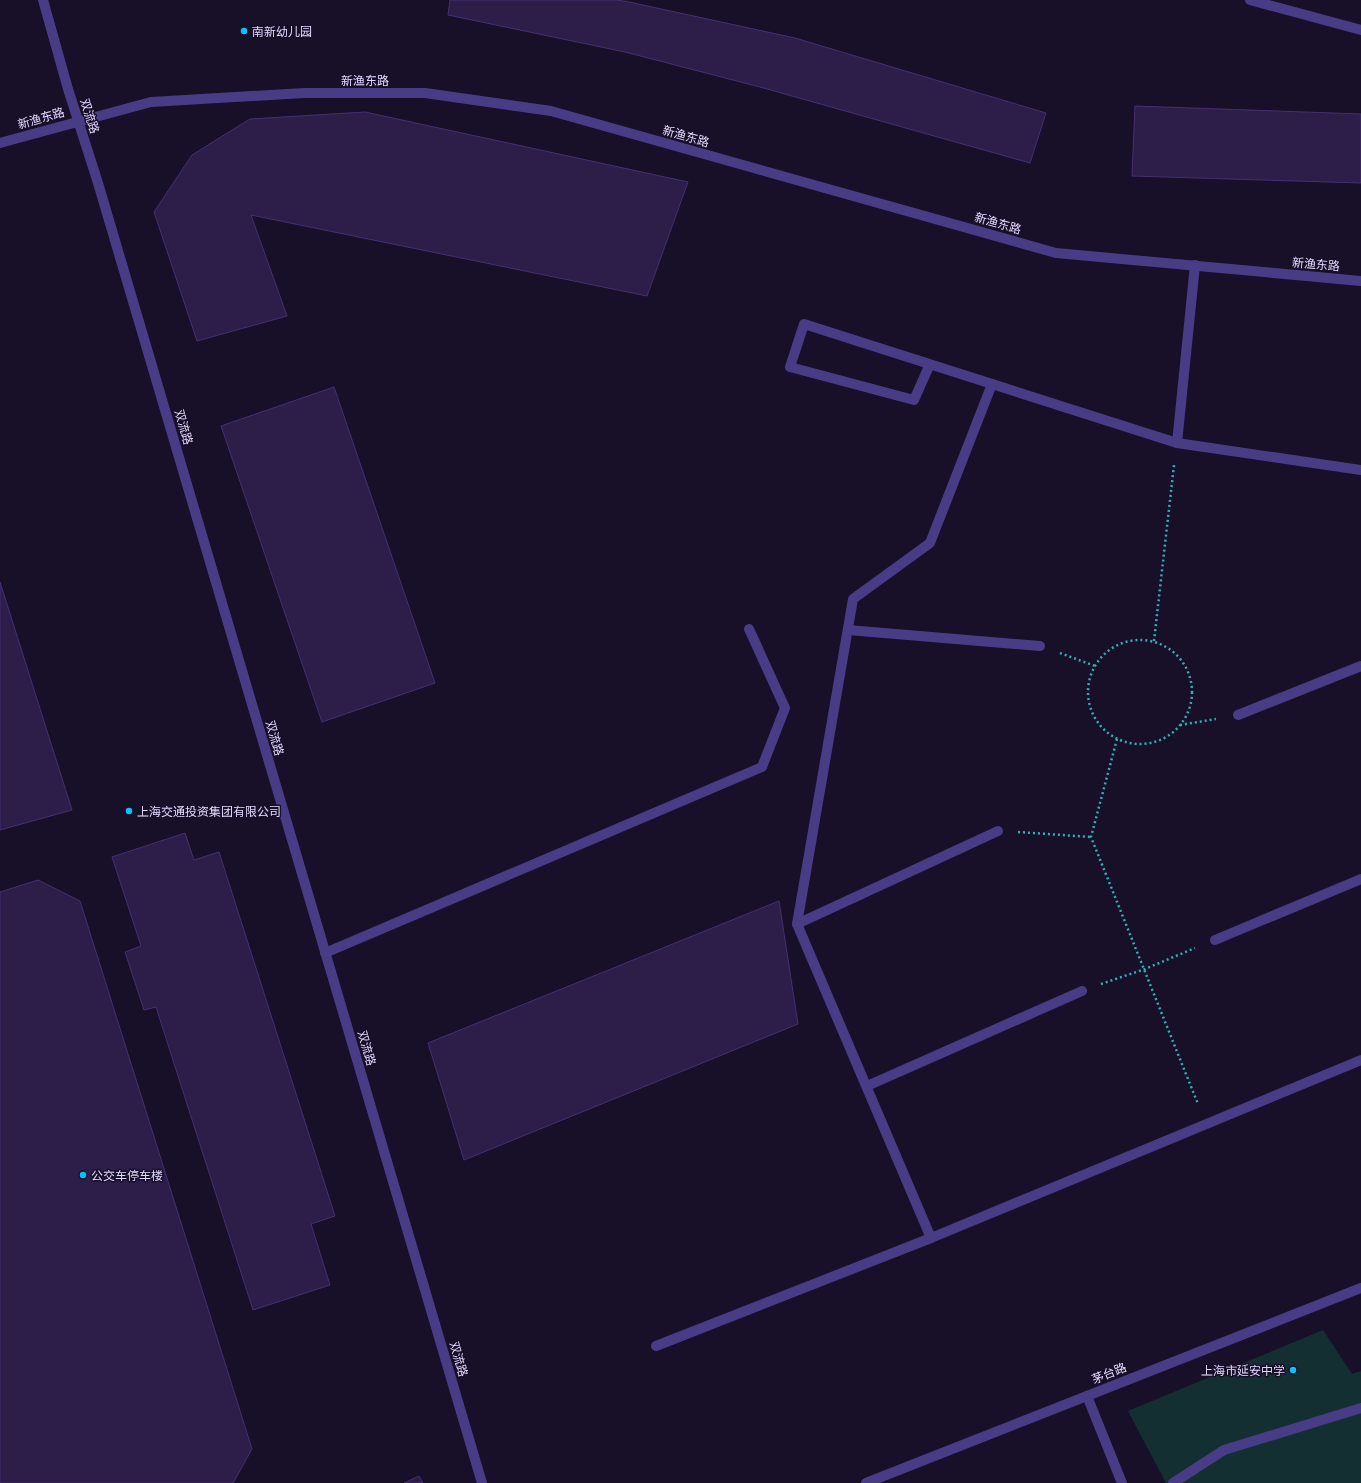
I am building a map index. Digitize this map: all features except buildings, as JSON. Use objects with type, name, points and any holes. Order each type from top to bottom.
[{"type":"street","name":"双流路","points":[[43,0],[68,89],[79,121],[482,1483]]},
{"type":"street","points":[[1250,0],[1361,30]]},
{"type":"street","name":"新渔东路","points":[[0,143],[151,102],[304,93],[424,93],[551,111],[1056,253],[1361,281]]},
{"type":"street","points":[[1177,443],[1194,265]]},
{"type":"street","points":[[930,364],[914,400],[790,367],[804,324],[930,364],[1177,443],[1361,470]]},
{"type":"street","points":[[931,1238],[797,924],[853,599],[930,543],[992,384]]},
{"type":"street","points":[[325,953],[762,767],[785,708],[750,629]]},
{"type":"street","points":[[848,630],[1040,646]]},
{"type":"street","points":[[1238,715],[1361,666]]},
{"type":"street","points":[[797,924],[998,831]]},
{"type":"street","points":[[1215,940],[1361,879]]},
{"type":"street","points":[[866,1086],[1082,990]]},
{"type":"street","points":[[656,1346],[931,1238],[1361,1060]]},
{"type":"street","name":"茅台路","points":[[866,1483],[1361,1288]]},
{"type":"street","points":[[1087,1396],[1122,1483]]},
{"type":"street","points":[[1172,1483],[1224,1450],[1361,1408]]},
{"type":"path","points":[[1154,641],[1177,443]]},
{"type":"path","points":[[1137,640],[1154,641],[1170,649],[1182,661],[1190,676],[1192,694],[1189,711],[1180,726],[1167,736],[1150,742],[1134,743],[1117,739],[1104,729],[1094,715],[1088,699],[1089,682],[1095,666],[1106,653],[1120,644],[1137,640]]},
{"type":"path","points":[[1040,646],[1095,666]]},
{"type":"path","points":[[1180,726],[1238,715]]},
{"type":"path","points":[[1117,739],[1092,837],[1206,1124]]},
{"type":"path","points":[[998,831],[1092,837]]},
{"type":"path","points":[[1082,990],[1145,970],[1215,940]]},
{"type":"green space","name":"上海市延安中学","points":[[1323,1330],[1352,1374],[1361,1371],[1361,1483],[1166,1483],[1128,1411]]},
{"type":"place","name":"南新幼儿园","points":[[244,31]]},
{"type":"place","name":"上海交通投资集团有限公司","points":[[129,811]]},
{"type":"place","name":"公交车停车楼","points":[[83,1175]]},
{"type":"place","name":"上海市延安中学","points":[[1293,1370]]}]
